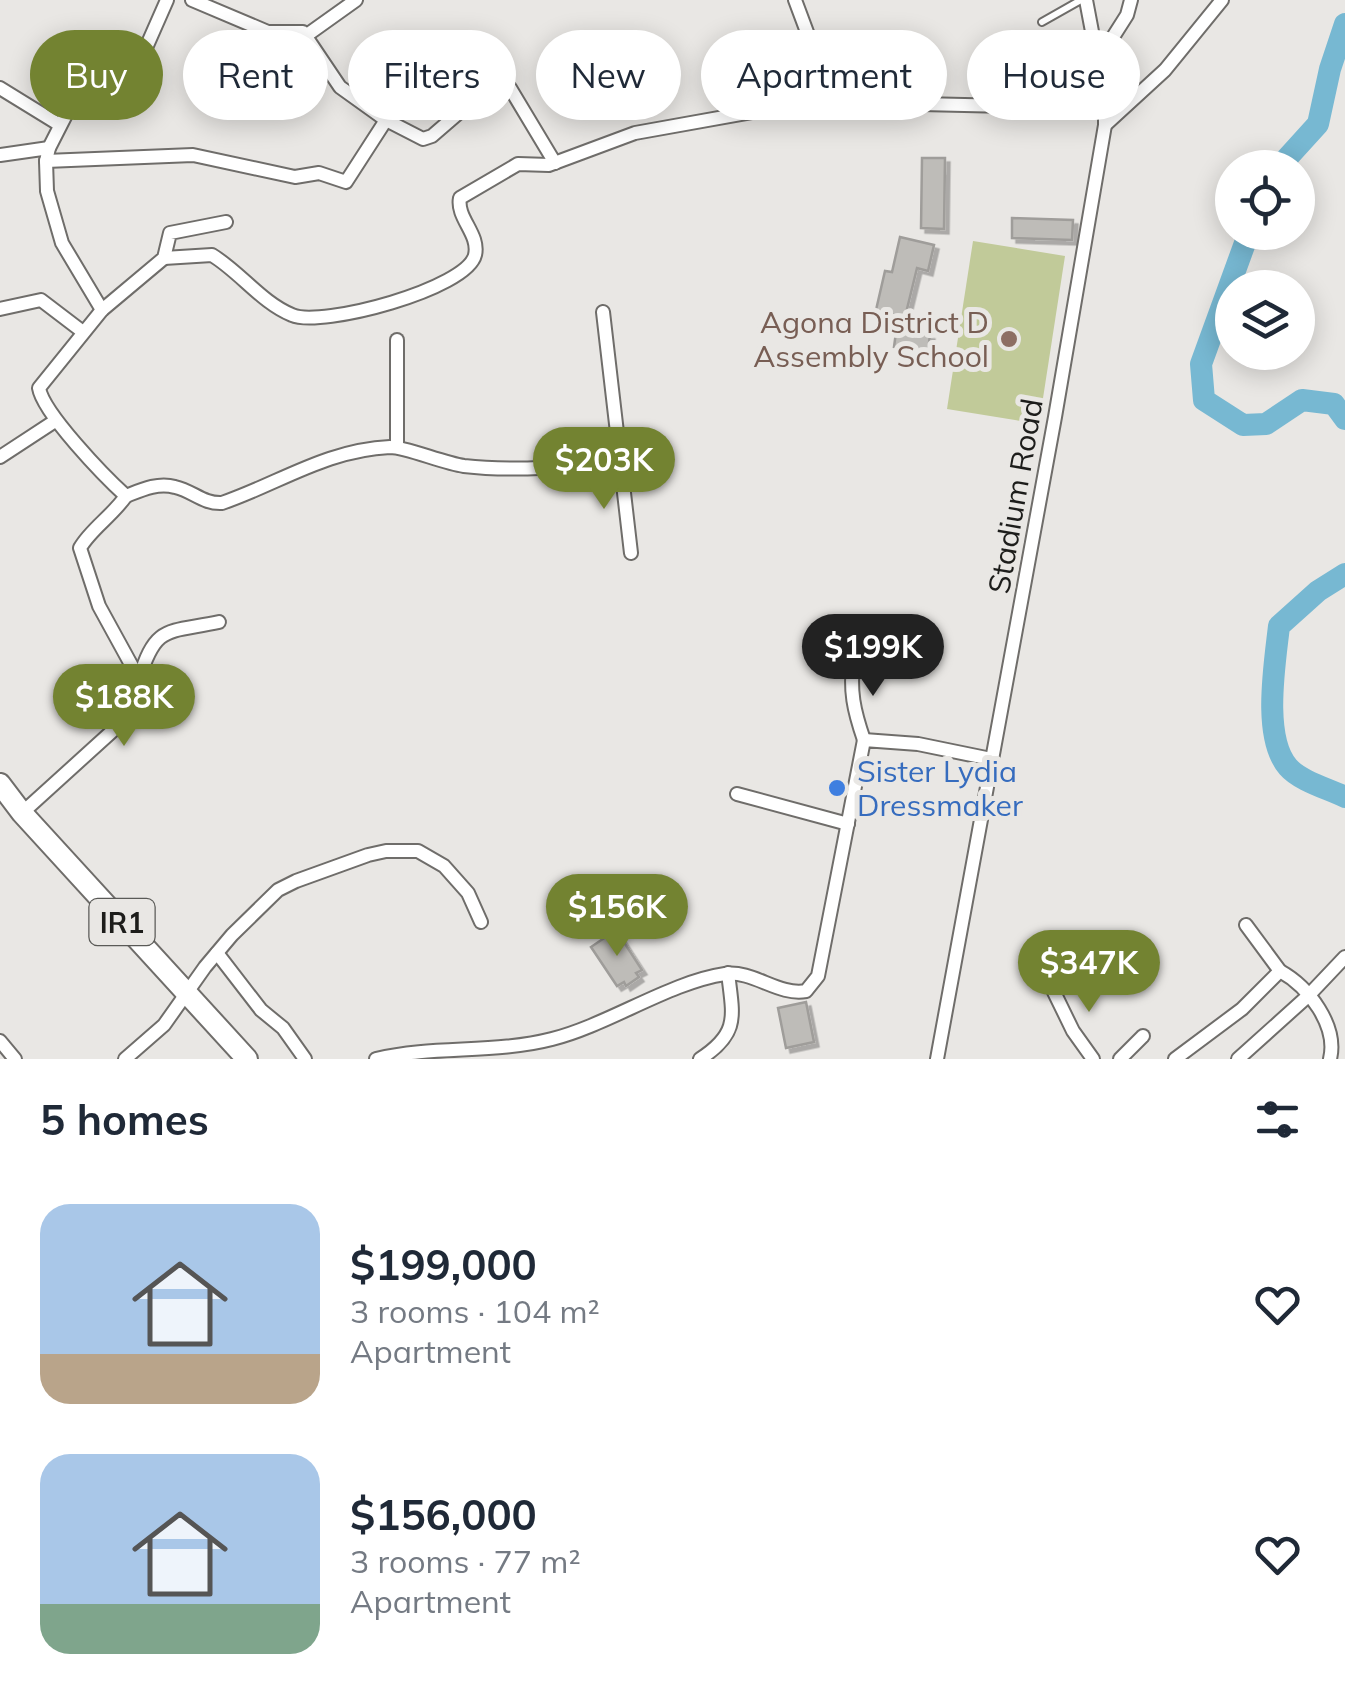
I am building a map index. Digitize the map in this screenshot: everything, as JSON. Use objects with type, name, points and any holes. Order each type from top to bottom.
[{"type":"main road","name":"IR1","points":[[0,784],[22,813],[247,1059]]},
{"type":"street","points":[[102,310],[62,243],[47,190],[48,155],[60,124],[82,92],[145,50],[167,0]]},
{"type":"street","points":[[192,0],[263,30]]},
{"type":"street","points":[[315,30],[356,0]]},
{"type":"street","points":[[795,0],[806,30]]},
{"type":"street","name":"Stadium Road","points":[[1084,0],[1092,30]]},
{"type":"street","points":[[1118,30],[1131,0]]},
{"type":"street","points":[[1105,124],[1165,70],[1222,0]]},
{"type":"street","points":[[328,68],[348,93]]},
{"type":"street","points":[[0,88],[60,124]]},
{"type":"street","points":[[516,98],[556,163]]},
{"type":"street","points":[[0,155],[193,155],[295,176],[319,173],[346,182],[386,120],[416,137],[428,137],[449,120]]},
{"type":"street","points":[[126,496],[54,421],[39,388],[102,310],[164,258],[212,255],[297,317],[308,319],[392,303],[460,276],[474,260],[476,242],[460,209],[460,198],[509,167],[556,163],[634,133],[710,120]]},
{"type":"street","name":"Stadium Road","points":[[937,1059],[1105,120]]},
{"type":"street","points":[[164,258],[170,233],[226,222]]},
{"type":"street","points":[[0,309],[40,300],[83,332]]},
{"type":"street","points":[[603,312],[631,553]]},
{"type":"street","points":[[397,340],[397,447]]},
{"type":"street","points":[[0,457],[54,421]]},
{"type":"street","points":[[22,813],[119,725],[141,691],[139,679],[100,606],[80,548],[126,496],[158,486],[176,487],[210,504],[222,503],[297,469],[344,454],[397,447],[427,458],[491,469],[619,464]]},
{"type":"street","points":[[139,679],[148,649],[155,640],[165,634],[219,622]]},
{"type":"street","points":[[376,1059],[424,1050],[520,1046],[553,1039],[728,974],[794,993],[814,985],[864,740],[852,706],[854,660]]},
{"type":"street","points":[[864,740],[918,744],[991,760]]},
{"type":"street","points":[[737,794],[848,824]]},
{"type":"street","points":[[125,1059],[164,1025],[218,952],[278,890],[386,851],[418,851],[444,866],[468,893],[481,922]]},
{"type":"street","points":[[1246,925],[1280,971],[1308,996],[1330,1028],[1330,1059]]},
{"type":"street","points":[[218,952],[305,1059]]},
{"type":"street","points":[[1238,1059],[1308,996],[1345,956]]},
{"type":"street","points":[[1176,1059],[1242,1009],[1280,971]]},
{"type":"street","points":[[700,1059],[718,1047],[734,1020],[728,974]]},
{"type":"street","points":[[1054,992],[1073,1031],[1093,1059]]},
{"type":"street","points":[[1120,1059],[1143,1036]]},
{"type":"street","points":[[1200,1040],[1202,1059]]},
{"type":"street","points":[[0,1041],[16,1059]]},
{"type":"lane","points":[[1042,22],[1084,0]]},
{"type":"green space","points":[[973,241],[1065,256],[1039,424],[947,409]]},
{"type":"building","points":[[922,158],[945,158],[944,229],[921,228]]},
{"type":"building","points":[[1012,218],[1073,220],[1072,240],[1012,238]]},
{"type":"building","points":[[900,237],[934,245],[928,271],[917,268],[905,317],[876,310],[885,271],[892,272]]},
{"type":"building","points":[[896,332],[930,335],[928,351],[894,347]]},
{"type":"building","points":[[616,930],[642,970],[626,986],[624,982],[617,986],[591,947]]},
{"type":"building","points":[[806,1002],[814,1042],[786,1048],[778,1008]]},
{"type":"waterway","points":[[1294,150],[1318,124],[1345,24]]},
{"type":"waterway","points":[[1242,250],[1201,364],[1204,400],[1243,425],[1266,424],[1302,400],[1334,404],[1345,419]]},
{"type":"waterway","points":[[1345,574],[1318,591],[1279,626],[1272,699],[1275,738],[1288,767],[1307,781],[1345,797]]},
{"type":"place","name":"Agona District D Assembly School","points":[[1009,339]]},
{"type":"place","name":"Sister Lydia Dressmaker","points":[[837,788]]}]
